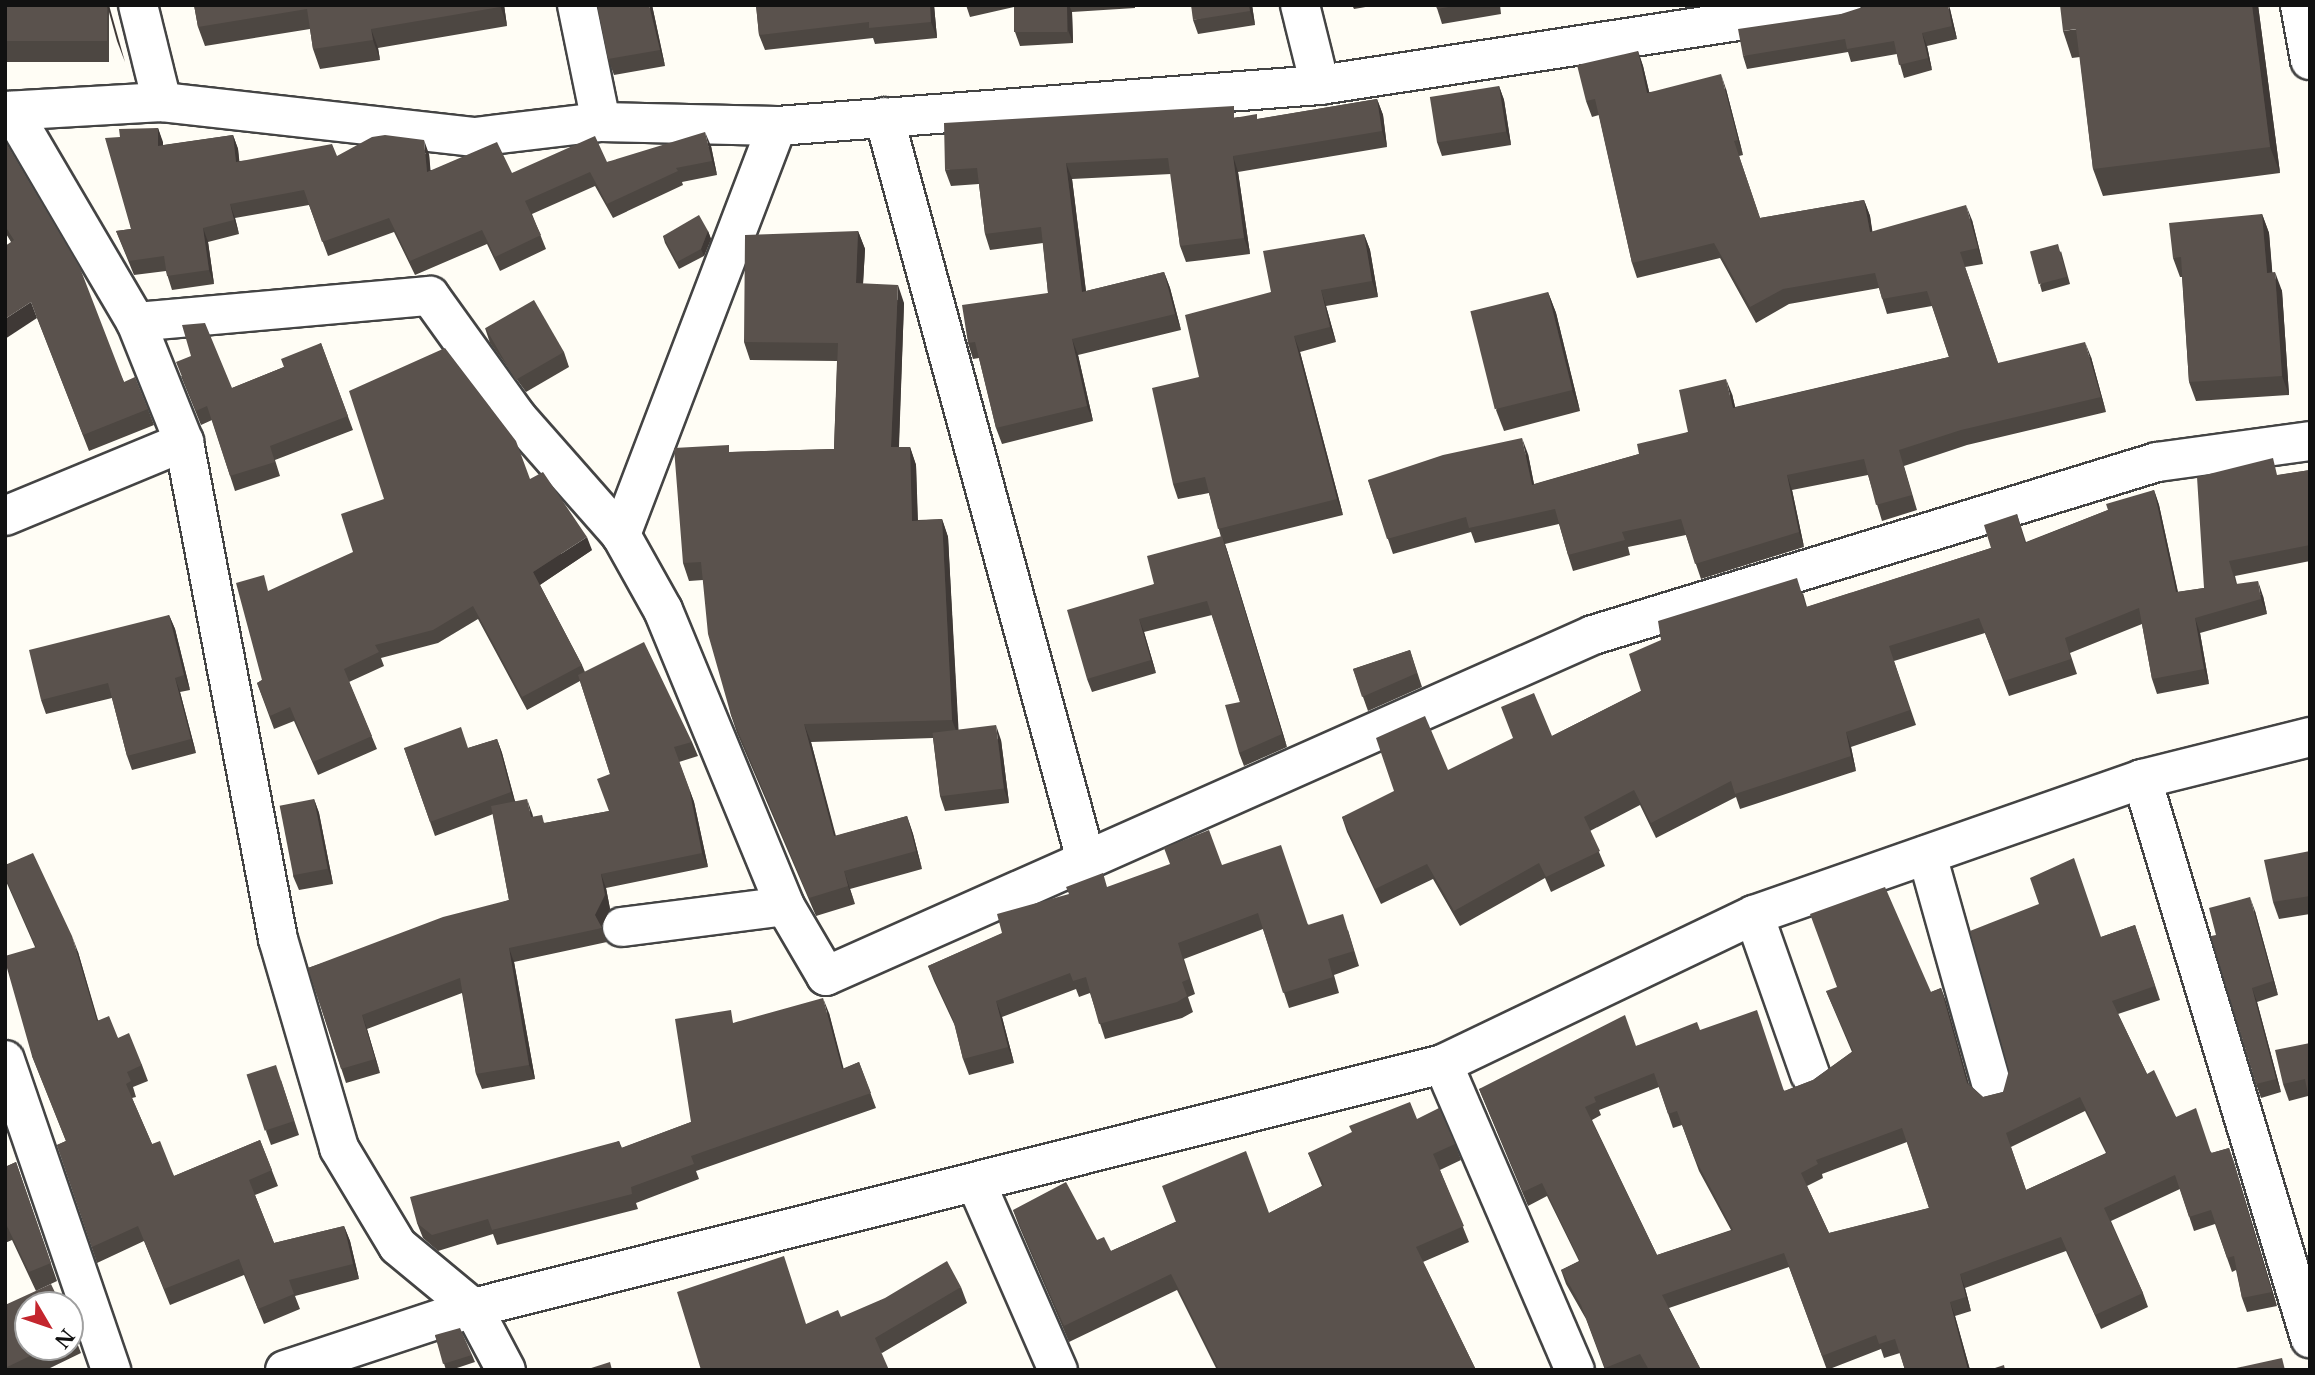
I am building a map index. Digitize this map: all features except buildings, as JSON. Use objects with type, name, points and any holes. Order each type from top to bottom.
[{"type":"street","points":[[138,5],[162,102]]},
{"type":"street","points":[[577,5],[601,122]]},
{"type":"street","points":[[1300,5],[1320,85]]},
{"type":"street","points":[[506,1370],[472,1308],[398,1246],[339,1148],[278,939],[184,442],[136,322],[9,111],[162,102],[475,138],[601,122],[777,126],[1320,85],[1842,5]]},
{"type":"street","points":[[2300,5],[2310,60]]},
{"type":"street","points":[[884,117],[1086,860]]},
{"type":"street","points":[[621,535],[777,126]]},
{"type":"street","points":[[136,322],[430,296],[517,417],[621,535],[663,610],[785,906],[826,976],[1593,635],[2157,462],[2310,441]]},
{"type":"street","points":[[5,516],[184,442]]},
{"type":"street","points":[[285,1370],[472,1308],[977,1185],[1443,1064],[1754,915],[2142,779],[2310,737]]},
{"type":"street","points":[[2142,779],[2310,1338]]},
{"type":"street","points":[[1927,855],[1993,1090]]},
{"type":"street","points":[[622,927],[785,906]]},
{"type":"street","points":[[1754,915],[1810,1074]]},
{"type":"street","points":[[5,1060],[111,1370]]},
{"type":"street","points":[[1443,1064],[1575,1370]]},
{"type":"street","points":[[977,1185],[1058,1370]]}]
